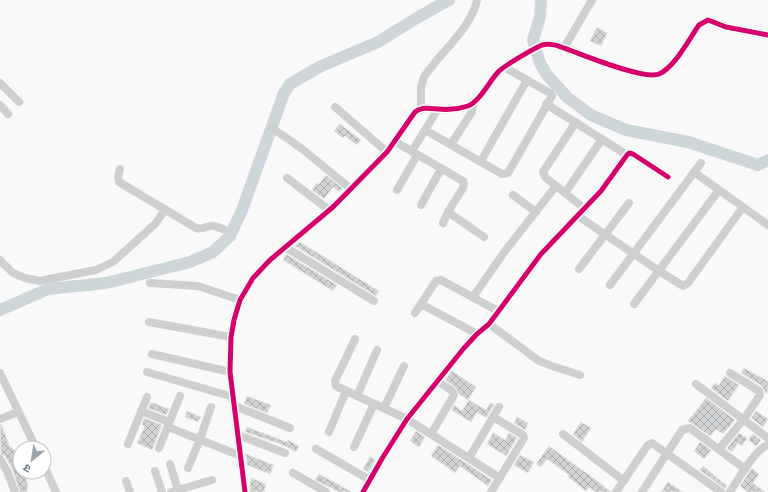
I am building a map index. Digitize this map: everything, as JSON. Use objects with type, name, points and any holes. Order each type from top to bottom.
[{"type":"street","points":[[421,108],[421,87],[424,77],[467,24],[474,11],[477,0]]},
{"type":"street","points":[[564,48],[592,0]]},
{"type":"street","points":[[451,144],[472,112],[474,102],[493,78],[504,67],[543,45],[555,45],[640,73],[655,75],[660,74],[672,64],[699,24],[704,21],[708,20],[726,27],[768,35]]},
{"type":"street","points":[[425,130],[502,174],[508,173],[546,104],[552,98],[551,94],[504,67]]},
{"type":"street","points":[[481,161],[527,80]]},
{"type":"street","points":[[0,83],[19,102]]},
{"type":"street","points":[[245,492],[230,372],[234,320],[240,300],[257,273],[284,247],[329,210],[387,152],[411,116],[421,108],[438,109],[463,107],[474,102]]},
{"type":"street","points":[[546,104],[627,155]]},
{"type":"street","points":[[0,105],[8,114]]},
{"type":"street","points":[[335,107],[387,152]]},
{"type":"street","points":[[397,190],[425,130],[438,109]]},
{"type":"street","points":[[576,122],[543,172],[545,177],[585,209]]},
{"type":"street","points":[[272,128],[301,148],[351,189]]},
{"type":"street","points":[[565,193],[602,139]]},
{"type":"street","points":[[394,141],[463,181],[464,184],[443,223]]},
{"type":"street","points":[[364,492],[383,457],[407,419],[460,352],[489,324],[541,254],[601,191],[627,155],[629,153],[633,154],[668,177]]},
{"type":"street","points":[[610,285],[701,163]]},
{"type":"street","points":[[120,168],[118,177],[119,182],[165,210],[196,228],[204,229],[214,226],[223,229]]},
{"type":"street","points":[[421,205],[441,169]]},
{"type":"street","points":[[694,172],[768,225]]},
{"type":"street","points":[[287,178],[329,210]]},
{"type":"street","points":[[473,297],[505,251],[556,186]]},
{"type":"street","points":[[634,304],[719,190]]},
{"type":"street","points":[[512,195],[536,212]]},
{"type":"street","points":[[579,269],[629,203]]},
{"type":"street","points":[[578,216],[679,285],[686,285],[743,207]]},
{"type":"street","points":[[0,260],[14,273],[25,278],[39,281],[96,270],[113,262],[155,224],[165,210]]},
{"type":"street","points":[[448,212],[484,237]]},
{"type":"street","points":[[284,247],[374,301]]},
{"type":"street","points":[[414,313],[438,280],[443,280],[498,311]]},
{"type":"street","points":[[150,283],[198,286],[240,300]]},
{"type":"street","points":[[421,304],[477,334]]},
{"type":"street","points":[[149,322],[232,337]]},
{"type":"street","points":[[489,324],[539,361],[580,375]]},
{"type":"street","points":[[355,339],[335,383],[338,387],[407,419],[500,478]]},
{"type":"street","points":[[357,396],[377,350]]},
{"type":"street","points":[[152,354],[230,372]]},
{"type":"street","points":[[384,408],[404,366]]},
{"type":"street","points":[[147,372],[234,402],[290,428]]},
{"type":"street","points":[[719,449],[744,419],[759,397],[760,393],[730,372]]},
{"type":"street","points":[[0,373],[15,413],[31,440]]},
{"type":"street","points":[[431,434],[454,395],[451,390],[437,381]]},
{"type":"street","points":[[696,384],[744,419],[767,433]]},
{"type":"street","points":[[329,432],[346,391]]},
{"type":"street","points":[[159,448],[180,396]]},
{"type":"street","points":[[128,444],[147,397]]},
{"type":"street","points":[[354,447],[374,404]]},
{"type":"street","points":[[188,468],[211,407]]},
{"type":"street","points":[[469,458],[499,407]]},
{"type":"street","points":[[141,411],[200,439],[241,456]]},
{"type":"street","points":[[0,419],[15,413]]},
{"type":"street","points":[[491,492],[524,440],[524,436],[493,417]]},
{"type":"street","points":[[642,492],[682,430],[690,428],[745,469]]},
{"type":"street","points":[[563,434],[624,481]]},
{"type":"street","points":[[238,436],[285,453]]},
{"type":"street","points":[[616,492],[650,443],[654,443],[721,492]]},
{"type":"street","points":[[730,492],[762,447],[768,446]]},
{"type":"street","points":[[316,449],[370,480]]},
{"type":"street","points":[[0,459],[7,471],[15,492]]},
{"type":"street","points":[[170,464],[175,491],[212,480]]},
{"type":"street","points":[[155,471],[162,492]]},
{"type":"street","points":[[294,473],[326,492]]},
{"type":"street","points":[[50,480],[56,492]]},
{"type":"street","points":[[126,481],[130,492]]},
{"type":"building","points":[[597,27],[607,33],[601,46],[590,41]]},
{"type":"building","points":[[340,124],[361,140],[357,145],[345,136],[343,138],[334,131]]},
{"type":"building","points":[[326,175],[342,188],[339,192],[333,187],[324,199],[312,190]]},
{"type":"building","points":[[300,242],[379,291],[376,296],[295,246]]},
{"type":"building","points":[[286,254],[337,285],[333,291],[283,260]]},
{"type":"building","points":[[744,368],[768,381],[768,391],[766,394],[762,386],[741,373]]},
{"type":"building","points":[[452,371],[476,387],[468,400],[459,394],[454,386],[445,380]]},
{"type":"building","points":[[725,376],[739,385],[728,401],[711,388],[715,383],[719,385]]},
{"type":"building","points":[[247,396],[271,405],[267,413],[244,404]]},
{"type":"building","points":[[706,398],[735,420],[723,434],[716,429],[710,436],[688,421]]},
{"type":"building","points":[[469,400],[486,410],[491,403],[494,405],[486,418],[477,412],[471,422],[452,410],[454,405],[462,411]]},
{"type":"building","points":[[151,402],[169,409],[166,415],[148,408]]},
{"type":"building","points":[[187,411],[201,417],[198,422],[185,417]]},
{"type":"building","points":[[756,411],[768,419],[763,427],[751,418]]},
{"type":"building","points":[[517,417],[528,423],[525,430],[514,423]]},
{"type":"building","points":[[144,418],[162,425],[152,450],[137,443],[145,426],[142,425]]},
{"type":"building","points":[[581,422],[591,428],[582,442],[573,434]]},
{"type":"building","points":[[0,424],[10,447],[12,447],[12,468],[5,456],[1,454]]},
{"type":"building","points":[[247,427],[287,442],[288,440],[299,446],[296,452],[283,445],[245,432]]},
{"type":"building","points":[[416,431],[425,437],[419,447],[410,441]]},
{"type":"building","points":[[493,433],[505,440],[509,433],[517,438],[506,456],[487,444]]},
{"type":"building","points":[[739,433],[747,438],[742,446],[738,443],[732,452],[727,448]]},
{"type":"building","points":[[753,434],[761,440],[756,446],[748,440]]},
{"type":"building","points":[[700,442],[711,450],[704,459],[694,451]]},
{"type":"building","points":[[438,445],[492,480],[488,486],[460,466],[455,473],[431,456]]},
{"type":"building","points":[[549,446],[611,492],[596,492],[589,487],[586,491],[568,477],[569,475],[547,459],[541,467],[536,464]]},
{"type":"building","points":[[246,454],[274,465],[270,474],[247,465]]},
{"type":"building","points":[[520,455],[534,462],[528,473],[514,465]]},
{"type":"building","points":[[370,457],[375,460],[368,472],[363,469]]},
{"type":"building","points":[[703,466],[727,486],[725,489],[700,470]]},
{"type":"building","points":[[752,468],[759,474],[753,483],[765,492],[748,492],[740,486]]},
{"type":"building","points":[[319,474],[352,492],[339,492],[315,480]]},
{"type":"building","points":[[251,478],[266,484],[264,492],[250,492]]},
{"type":"building","points":[[16,480],[26,480],[28,486],[27,492],[20,492]]},
{"type":"building","points":[[668,482],[683,492],[661,492]]},
{"type":"waterway","points":[[0,310],[48,289],[106,283],[190,262],[213,252],[230,236],[242,210],[284,93],[290,84],[319,67],[378,42],[449,0]]},
{"type":"waterway","points":[[541,0],[540,17],[533,40],[540,63],[547,75],[568,98],[591,115],[626,130],[688,142],[758,165],[768,160]]},
{"type":"cycle path","points":[[245,492],[230,372],[231,337],[240,300],[253,278],[270,260],[333,207],[387,152],[415,112],[423,108],[449,109],[461,108],[472,104],[498,72],[519,57],[546,44],[557,46],[616,67],[652,75],[659,74],[671,65],[699,25],[708,20],[726,27],[768,35]]},
{"type":"cycle path","points":[[363,492],[407,419],[464,348],[489,324],[541,254],[601,191],[627,155],[629,153],[633,154],[668,177]]}]
